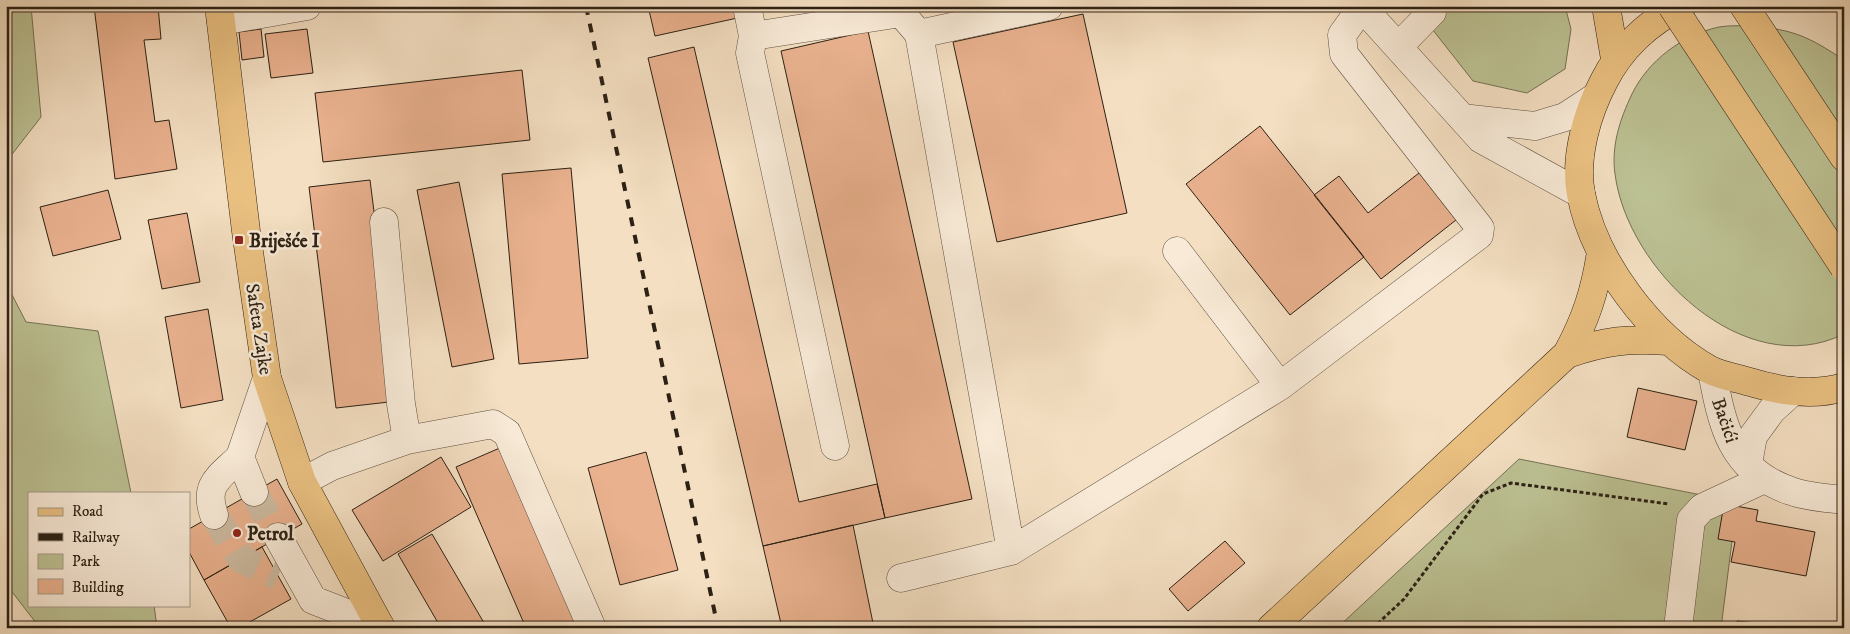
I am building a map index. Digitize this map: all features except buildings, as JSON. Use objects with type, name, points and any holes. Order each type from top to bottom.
[{"type":"main road","points":[[1606,6],[1615,59]]},
{"type":"main road","points":[[1672,6],[1844,267]]},
{"type":"main road","points":[[1682,6],[1644,30],[1615,59],[1594,98],[1583,141],[1580,163],[1581,194],[1601,252],[1627,293],[1668,341],[1712,370],[1764,386],[1793,391],[1843,388]]},
{"type":"main road","points":[[1744,6],[1844,157]]},
{"type":"main road","name":"Safeta Zajke","points":[[220,14],[246,231],[267,378],[302,482],[380,627]]},
{"type":"main road","points":[[1271,628],[1568,354],[1584,322],[1596,287],[1601,252]]},
{"type":"main road","points":[[1568,354],[1600,343],[1634,338],[1668,341]]},
{"type":"street","points":[[220,14],[307,6]]},
{"type":"street","points":[[747,6],[753,36],[750,53],[834,446]]},
{"type":"street","points":[[919,34],[1049,6]]},
{"type":"street","points":[[1399,46],[1432,12],[1432,6]]},
{"type":"street","points":[[901,578],[1011,552],[1280,386],[1479,234],[1480,228],[1344,54],[1342,35],[1362,7],[1399,46],[1480,139],[1581,194]]},
{"type":"street","points":[[753,36],[901,13],[919,34],[1011,552]]},
{"type":"street","points":[[1462,118],[1535,126],[1565,117],[1594,98]]},
{"type":"street","points":[[384,222],[401,404],[407,440]]},
{"type":"street","points":[[1177,251],[1280,386]]},
{"type":"street","name":"Bačići","points":[[1712,370],[1719,411],[1730,442],[1756,472],[1792,492],[1844,500]]},
{"type":"street","points":[[214,515],[209,502],[212,484],[240,457],[267,378]]},
{"type":"street","name":"Bačići","points":[[1756,472],[1753,436],[1772,410],[1793,391]]},
{"type":"street","points":[[302,482],[332,466],[407,440],[493,424],[507,432],[592,628]]},
{"type":"street","points":[[240,457],[254,492]]},
{"type":"street","points":[[1678,628],[1691,520],[1702,508],[1756,472]]},
{"type":"street","points":[[278,538],[289,577],[313,600],[380,627]]},
{"type":"path","points":[[1373,628],[1404,599],[1483,494],[1511,483],[1702,508]]},
{"type":"green space","points":[[6,6],[31,6],[41,117],[6,162]]},
{"type":"green space","points":[[1414,6],[1565,6],[1571,29],[1565,69],[1527,93],[1473,81]]},
{"type":"green space","points":[[1753,26],[1791,32],[1811,40],[1844,60],[1844,334],[1806,345],[1768,343],[1731,330],[1696,308],[1666,279],[1642,246],[1624,210],[1615,174],[1614,153],[1620,123],[1639,82],[1657,60],[1679,43],[1705,31],[1719,27]]},
{"type":"green space","points":[[6,283],[26,322],[98,331],[131,492],[28,492],[28,606],[154,606],[157,628],[40,628],[6,584]]},
{"type":"green space","points":[[1519,459],[1737,502],[1721,628],[1337,628]]},
{"type":"tunnel","points":[[254,492],[278,537]]},
{"type":"tunnel","points":[[214,515],[241,559],[278,576]]},
{"type":"railway","points":[[586,6],[718,628]]},
{"type":"place","name":"Briješće I","points":[[239,240]]},
{"type":"place","name":"Petrol","points":[[237,533]]}]
